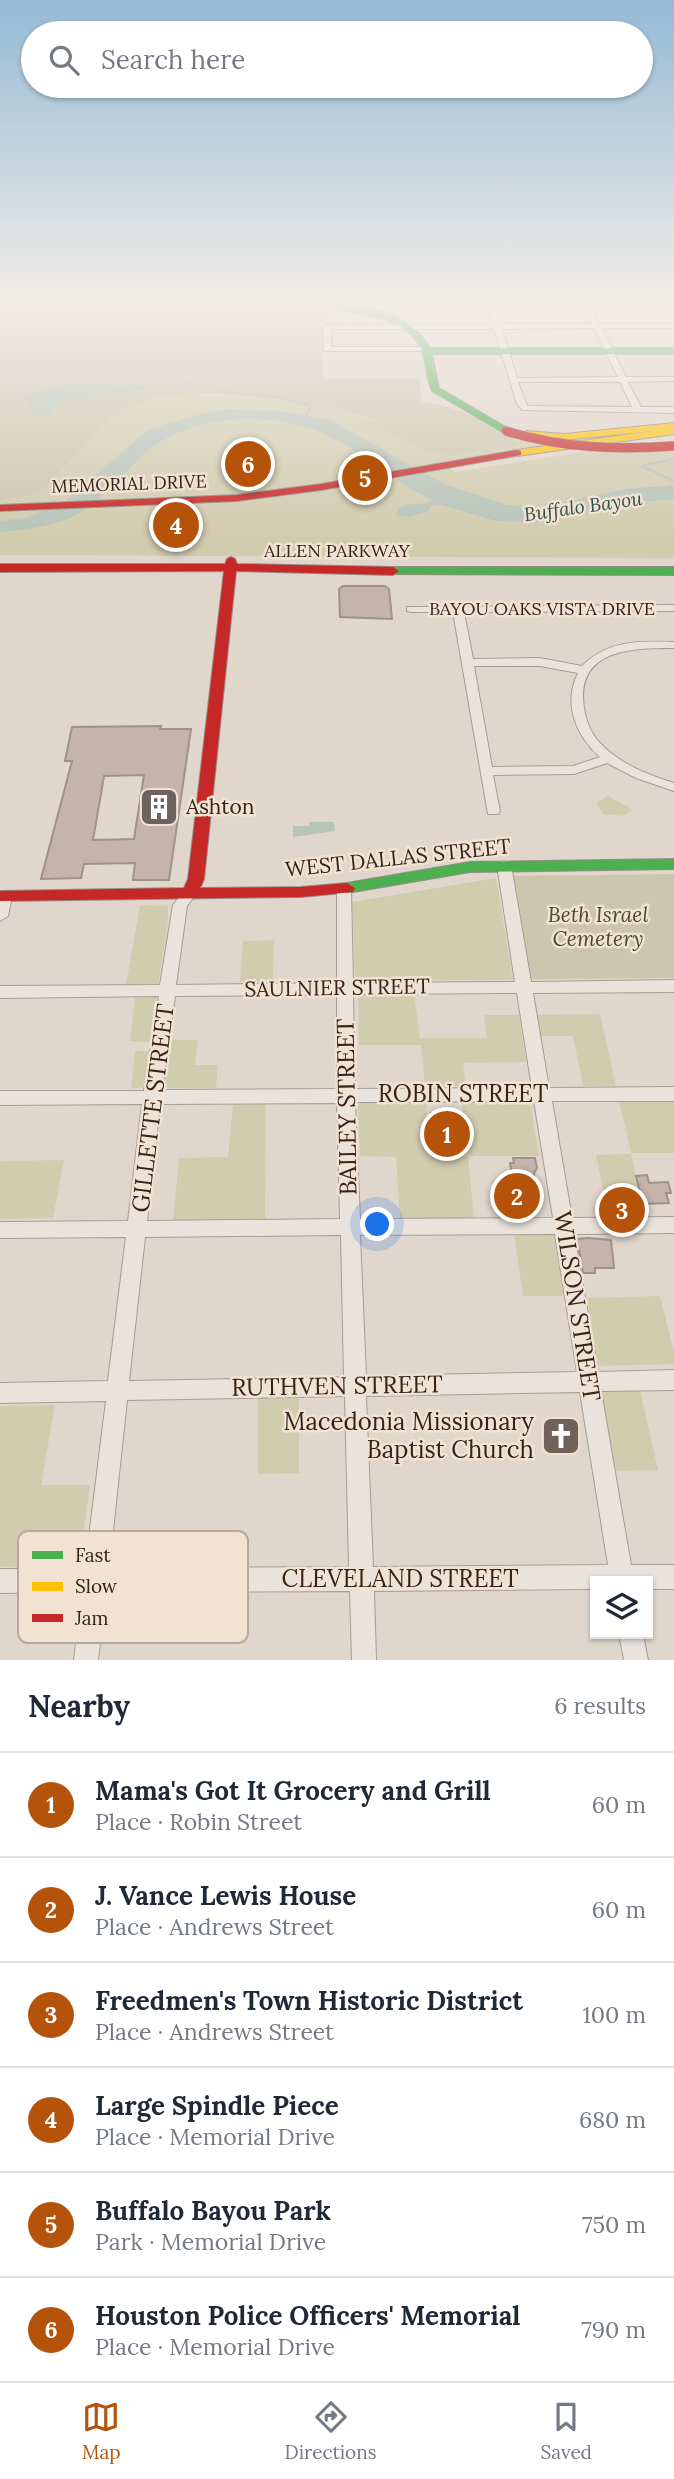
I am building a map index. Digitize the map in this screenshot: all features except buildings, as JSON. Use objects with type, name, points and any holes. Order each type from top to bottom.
[{"type":"main road","points":[[429,379],[435,389],[466,409],[506,431],[540,442],[582,449],[622,450],[674,446]]},
{"type":"main road","points":[[466,409],[516,431],[544,436],[576,437],[674,426]]},
{"type":"main road","name":"MEMORIAL DRIVE","points":[[0,514],[245,496],[354,484],[586,441],[674,431]]},
{"type":"main road","name":"MEMORIAL DRIVE","points":[[459,466],[674,439]]},
{"type":"main road","name":"MEMORIAL DRIVE","points":[[0,508],[105,507]]},
{"type":"main road","points":[[196,553],[231,565]]},
{"type":"main road","name":"ALLEN PARKWAY","points":[[0,559],[231,565],[674,570]]},
{"type":"main road","name":"ALLEN PARKWAY","points":[[0,568],[674,562]]},
{"type":"main road","name":"GILLETTE STREET","points":[[190,893],[195,880],[209,773],[231,565]]},
{"type":"main road","name":"WEST DALLAS STREET","points":[[3,896],[344,889],[428,872],[504,865],[674,864]]},
{"type":"street","points":[[572,379],[514,380],[521,404],[525,408],[674,410]]},
{"type":"street","points":[[623,379],[638,410]]},
{"type":"street","name":"BAYOU OAKS VISTA DRIVE","points":[[411,609],[674,608]]},
{"type":"street","points":[[458,609],[493,811]]},
{"type":"street","points":[[674,645],[636,645],[615,649],[595,659],[583,670],[576,690],[578,715],[589,737],[609,758],[674,787]]},
{"type":"street","points":[[468,663],[540,662],[583,670]]},
{"type":"street","points":[[486,771],[574,770],[609,758]]},
{"type":"street","name":"WILSON STREET","points":[[504,865],[621,1576]]},
{"type":"street","name":"BAILEY STREET","points":[[344,889],[346,1095],[364,1660]]},
{"type":"street","name":"GILLETTE STREET","points":[[101,1531],[152,1097],[180,905],[190,893]]},
{"type":"street","points":[[0,916],[3,896]]},
{"type":"street","name":"SAULNIER STREET","points":[[0,992],[674,986]]},
{"type":"street","name":"ROBIN STREET","points":[[0,1098],[674,1094]]},
{"type":"street","points":[[0,1230],[674,1225]]},
{"type":"street","name":"RUTHVEN STREET","points":[[0,1393],[674,1380]]},
{"type":"street","name":"CLEVELAND STREET","points":[[653,1578],[674,1577]]},
{"type":"street","name":"CLEVELAND STREET","points":[[248,1579],[590,1580]]},
{"type":"street","name":"CLEVELAND STREET","points":[[0,1581],[18,1581]]},
{"type":"street","points":[[632,1639],[635,1660]]},
{"type":"shaded area","points":[[186,394],[274,399],[289,404],[332,408],[377,421],[416,445],[445,453],[473,453],[518,445],[505,434],[575,440],[442,463],[455,472],[588,451],[674,448],[674,558],[0,555],[0,499],[20,496],[52,479],[113,414],[129,404]]},
{"type":"shaded area","points":[[608,796],[633,810],[622,816],[603,814],[596,803]]},
{"type":"shaded area","points":[[496,878],[513,980],[355,981],[352,902]]},
{"type":"shaded area","points":[[140,905],[168,906],[168,923],[158,985],[126,985]]},
{"type":"shaded area","points":[[274,940],[273,982],[240,982],[243,941]]},
{"type":"shaded area","points":[[358,993],[414,993],[420,1038],[487,1038],[484,1015],[519,1015],[526,1062],[463,1063],[466,1086],[425,1086],[421,1045],[359,1045]]},
{"type":"shaded area","points":[[157,996],[150,1042],[130,1041],[135,997]]},
{"type":"shaded area","points":[[600,1014],[616,1086],[583,1086],[573,1036],[539,1036],[535,1015]]},
{"type":"shaded area","points":[[170,1040],[198,1040],[195,1065],[218,1065],[216,1088],[163,1088]]},
{"type":"shaded area","points":[[135,1051],[150,1051],[143,1087],[131,1089]]},
{"type":"shaded area","points":[[674,1099],[674,1153],[631,1153],[619,1100]]},
{"type":"shaded area","points":[[426,1102],[430,1156],[467,1156],[462,1102],[530,1102],[539,1156],[468,1156],[474,1219],[400,1220],[396,1157],[360,1156],[358,1104]]},
{"type":"shaded area","points":[[233,1103],[266,1103],[265,1221],[173,1222],[179,1158],[228,1157]]},
{"type":"shaded area","points":[[631,1154],[645,1218],[609,1218],[596,1155]]},
{"type":"shaded area","points":[[64,1160],[53,1218],[0,1219],[0,1161]]},
{"type":"shaded area","points":[[514,1234],[555,1234],[565,1296],[523,1296]]},
{"type":"shaded area","points":[[660,1296],[674,1352],[674,1364],[595,1366],[582,1298]]},
{"type":"shaded area","points":[[639,1386],[658,1470],[611,1471],[597,1395],[601,1387]]},
{"type":"shaded area","points":[[299,1396],[299,1473],[258,1474],[258,1398]]},
{"type":"shaded area","points":[[55,1405],[41,1485],[90,1485],[84,1531],[18,1531],[18,1566],[0,1567],[0,1406]]},
{"type":"green space","points":[[0,379],[419,379],[422,402],[474,416],[519,445],[473,453],[438,453],[408,442],[377,425],[377,420],[332,408],[303,406],[274,399],[211,394],[158,396],[115,413],[44,489],[23,497],[0,499]]},
{"type":"green space","name":"Beth Israel Cemetery","points":[[674,874],[674,978],[529,979],[514,876]]},
{"type":"water","points":[[71,384],[136,385],[146,388],[140,391],[96,393],[56,407],[54,414],[42,417],[32,414],[32,408],[24,401],[24,396],[34,392]]},
{"type":"water","name":"Buffalo Bayou","points":[[228,409],[279,411],[328,419],[444,484],[507,505],[541,507],[625,489],[674,485],[674,499],[629,503],[541,522],[496,521],[438,504],[430,506],[429,511],[408,517],[396,515],[398,509],[405,505],[430,503],[433,500],[320,432],[283,422],[242,419],[199,425],[161,441],[145,453],[97,501],[78,514],[40,527],[0,532],[0,521],[25,518],[64,502],[148,430],[189,417]]},
{"type":"water","points":[[310,822],[334,822],[335,831],[293,837],[293,826],[309,826]]},
{"type":"waterway","points":[[156,386],[192,384],[232,393],[278,397],[311,406],[306,416]]},
{"type":"waterway","points":[[674,459],[642,466],[674,481]]},
{"type":"traffic: fast","points":[[433,379],[435,389],[506,431]]},
{"type":"traffic: fast","points":[[393,571],[674,571]]},
{"type":"traffic: fast","points":[[347,888],[470,867],[674,864]]},
{"type":"traffic: slow","points":[[526,434],[564,437],[674,426]]},
{"type":"traffic: slow","points":[[517,453],[674,431]]},
{"type":"traffic: jam","points":[[506,431],[547,442],[589,448],[674,446]]},
{"type":"traffic: jam","points":[[0,508],[237,498],[321,487],[517,453]]},
{"type":"traffic: jam","points":[[190,893],[196,879],[231,561]]},
{"type":"traffic: jam","points":[[0,568],[145,566],[393,571]]},
{"type":"traffic: jam","points":[[0,896],[301,892],[347,888]]},
{"type":"place","name":"Houston Police Officers' Memorial","points":[[248,464]]},
{"type":"place","name":"Buffalo Bayou Park","points":[[365,478]]},
{"type":"place","name":"Large Spindle Piece","points":[[176,525]]},
{"type":"place","name":"Ashton","points":[[159,807]]},
{"type":"place","name":"Mama's Got It Grocery and Grill","points":[[447,1134]]},
{"type":"place","name":"J. Vance Lewis House","points":[[517,1196]]},
{"type":"place","name":"Freedmen's Town Historic District","points":[[622,1210]]},
{"type":"place","name":"Macedonia Missionary Baptist Church","points":[[561,1436]]}]
